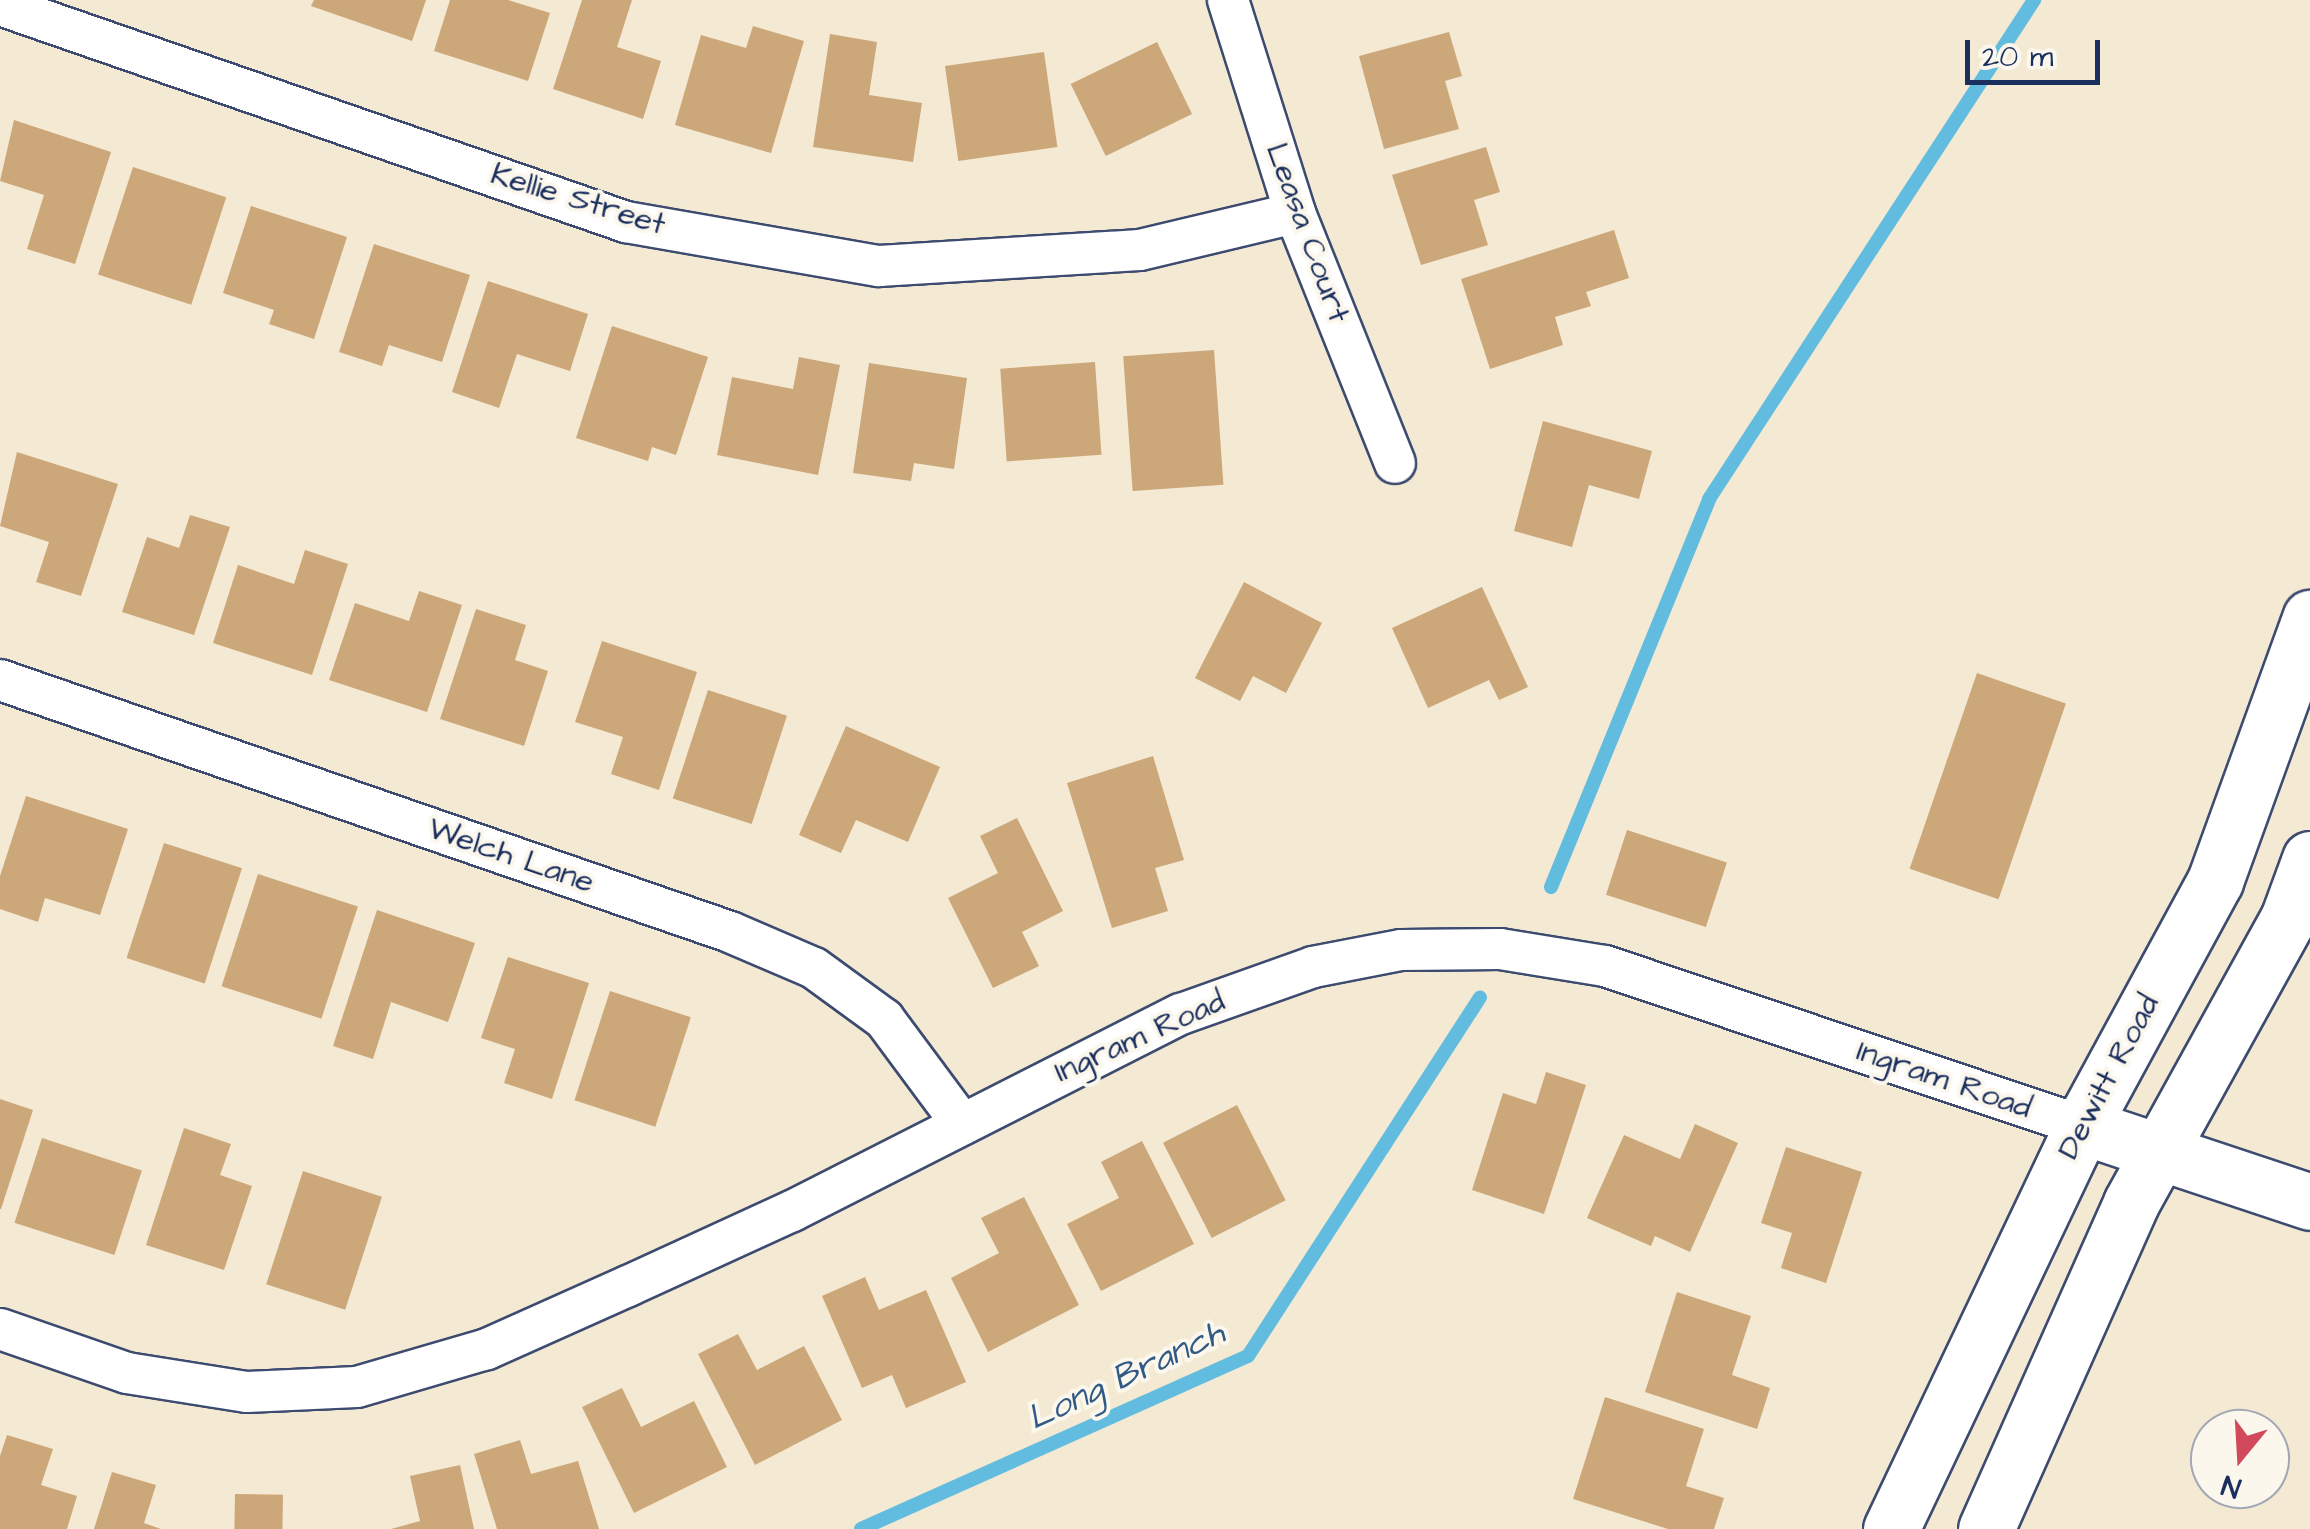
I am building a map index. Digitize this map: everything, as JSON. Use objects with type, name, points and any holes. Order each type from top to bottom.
[{"type":"main road","name":"Dewitt Road","points":[[1891,1529],[2082,1126],[2216,881],[2310,618]]},
{"type":"main road","points":[[1986,1529],[2131,1203],[2255,980],[2310,859]]},
{"type":"main road","points":[[2180,947],[2255,980]]},
{"type":"main road","name":"Ingram Road","points":[[2082,1126],[2310,1202]]},
{"type":"street","name":"Leasa Court","points":[[1228,0],[1295,212],[1395,463]]},
{"type":"street","name":"Kellie Street","points":[[0,5],[626,222],[879,266],[1140,250],[1295,212]]},
{"type":"street","name":"Welch Lane","points":[[0,680],[730,932],[814,968],[884,1020],[962,1124]]},
{"type":"street","name":"Ingram Road","points":[[0,1330],[127,1373],[247,1392],[356,1387],[487,1349],[792,1210],[1181,1014],[1313,967],[1401,950],[1500,949],[1605,966],[2082,1126]]},
{"type":"building","points":[[314,0],[426,0],[412,41],[311,6]]},
{"type":"building","points":[[450,0],[508,0],[550,13],[528,81],[434,51]]},
{"type":"building","points":[[582,0],[632,0],[617,47],[661,61],[643,119],[553,89]]},
{"type":"building","points":[[753,26],[804,41],[771,153],[675,125],[701,35],[746,48]]},
{"type":"building","points":[[1449,32],[1462,76],[1445,81],[1459,129],[1384,149],[1359,56]]},
{"type":"building","points":[[830,34],[877,42],[869,95],[922,103],[913,162],[813,147]]},
{"type":"building","points":[[1157,42],[1192,114],[1106,156],[1071,84]]},
{"type":"building","points":[[1044,52],[1057,147],[958,161],[945,66]]},
{"type":"building","points":[[14,120],[111,152],[75,264],[27,249],[44,195],[0,181]]},
{"type":"building","points":[[1486,147],[1500,192],[1474,200],[1488,245],[1421,265],[1392,175]]},
{"type":"building","points":[[133,167],[226,197],[191,305],[98,274]]},
{"type":"building","points":[[251,206],[347,237],[314,339],[269,324],[274,310],[223,293]]},
{"type":"building","points":[[1614,230],[1629,278],[1586,292],[1591,306],[1555,317],[1563,345],[1490,369],[1461,279]]},
{"type":"building","points":[[374,244],[470,275],[442,362],[389,345],[382,366],[339,352]]},
{"type":"building","points":[[488,281],[588,314],[570,371],[517,354],[499,408],[452,392]]},
{"type":"building","points":[[612,326],[708,357],[676,455],[652,447],[648,461],[576,438]]},
{"type":"building","points":[[1214,350],[1223,485],[1133,491],[1123,356]]},
{"type":"building","points":[[799,357],[840,365],[818,475],[717,455],[732,377],[793,389]]},
{"type":"building","points":[[1095,362],[1101,455],[1007,461],[1000,369]]},
{"type":"building","points":[[869,363],[967,378],[954,469],[914,463],[911,481],[853,473]]},
{"type":"building","points":[[1543,421],[1652,451],[1639,499],[1589,485],[1572,547],[1514,531]]},
{"type":"building","points":[[17,452],[118,484],[81,596],[36,582],[49,542],[0,526]]},
{"type":"building","points":[[190,515],[230,527],[194,635],[122,612],[147,537],[179,548]]},
{"type":"building","points":[[305,550],[348,564],[312,675],[213,643],[238,565],[294,584]]},
{"type":"building","points":[[1244,582],[1322,623],[1286,693],[1253,676],[1240,701],[1195,678]]},
{"type":"building","points":[[1482,587],[1528,687],[1499,700],[1489,680],[1428,708],[1392,628]]},
{"type":"building","points":[[419,591],[462,605],[427,712],[329,680],[355,603],[409,621]]},
{"type":"building","points":[[476,609],[526,625],[515,660],[548,671],[524,746],[440,719]]},
{"type":"building","points":[[602,641],[697,672],[659,790],[611,774],[623,737],[575,722]]},
{"type":"building","points":[[1977,673],[2066,704],[1998,899],[1910,869]]},
{"type":"building","points":[[708,690],[787,716],[752,824],[673,798]]},
{"type":"building","points":[[846,726],[940,767],[908,842],[856,820],[841,853],[799,835]]},
{"type":"building","points":[[1153,756],[1184,860],[1155,868],[1168,911],[1112,928],[1067,783]]},
{"type":"building","points":[[26,796],[128,829],[100,915],[45,898],[38,922],[0,909],[0,876]]},
{"type":"building","points":[[1017,818],[1063,911],[1022,932],[1039,966],[993,988],[948,898],[998,873],[980,836]]},
{"type":"building","points":[[1627,830],[1727,862],[1706,927],[1606,895]]},
{"type":"building","points":[[164,843],[242,868],[205,983],[127,958]]},
{"type":"building","points":[[258,874],[358,906],[321,1019],[222,986]]},
{"type":"building","points":[[377,910],[475,943],[448,1022],[391,1002],[373,1059],[333,1046]]},
{"type":"building","points":[[508,957],[589,983],[552,1099],[504,1083],[515,1049],[481,1038]]},
{"type":"building","points":[[610,991],[691,1017],[655,1127],[574,1100]]},
{"type":"building","points":[[1546,1072],[1586,1085],[1544,1214],[1472,1190],[1503,1093],[1536,1104]]},
{"type":"building","points":[[0,1099],[33,1110],[1,1209],[0,1209]]},
{"type":"building","points":[[1237,1105],[1286,1200],[1212,1238],[1163,1143]]},
{"type":"building","points":[[1695,1124],[1738,1143],[1690,1252],[1655,1236],[1651,1246],[1587,1218],[1624,1135],[1680,1159]]},
{"type":"building","points":[[184,1128],[231,1144],[220,1175],[252,1186],[224,1270],[146,1245]]},
{"type":"building","points":[[42,1138],[142,1170],[114,1255],[14,1223]]},
{"type":"building","points":[[1142,1141],[1194,1244],[1101,1291],[1067,1224],[1119,1198],[1101,1162]]},
{"type":"building","points":[[1786,1147],[1862,1172],[1826,1283],[1781,1268],[1792,1233],[1761,1223]]},
{"type":"building","points":[[303,1171],[382,1197],[345,1310],[266,1284]]},
{"type":"building","points":[[1024,1197],[1079,1305],[988,1352],[951,1278],[999,1253],[981,1218]]},
{"type":"building","points":[[865,1277],[879,1310],[926,1290],[966,1382],[906,1408],[892,1375],[862,1388],[822,1296]]},
{"type":"building","points":[[1677,1292],[1751,1316],[1732,1375],[1770,1388],[1757,1429],[1645,1392]]},
{"type":"building","points":[[738,1334],[757,1370],[804,1346],[842,1420],[755,1465],[698,1354]]},
{"type":"building","points":[[622,1388],[641,1427],[694,1401],[727,1467],[634,1513],[582,1407]]},
{"type":"building","points":[[1605,1397],[1704,1429],[1686,1486],[1724,1498],[1714,1529],[1668,1529],[1573,1499]]},
{"type":"building","points":[[7,1435],[53,1449],[41,1485],[77,1496],[67,1529],[0,1529],[0,1456]]},
{"type":"building","points":[[520,1440],[531,1474],[578,1461],[599,1529],[497,1529],[474,1454]]},
{"type":"building","points":[[460,1465],[474,1529],[391,1529],[420,1521],[410,1476]]},
{"type":"building","points":[[112,1472],[156,1485],[144,1523],[161,1529],[94,1529]]},
{"type":"building","points":[[235,1494],[283,1495],[282,1529],[234,1529]]},
{"type":"waterway","points":[[1551,887],[1709,499],[2034,0]]},
{"type":"waterway","name":"Long Branch","points":[[861,1529],[1248,1356],[1480,997]]}]
